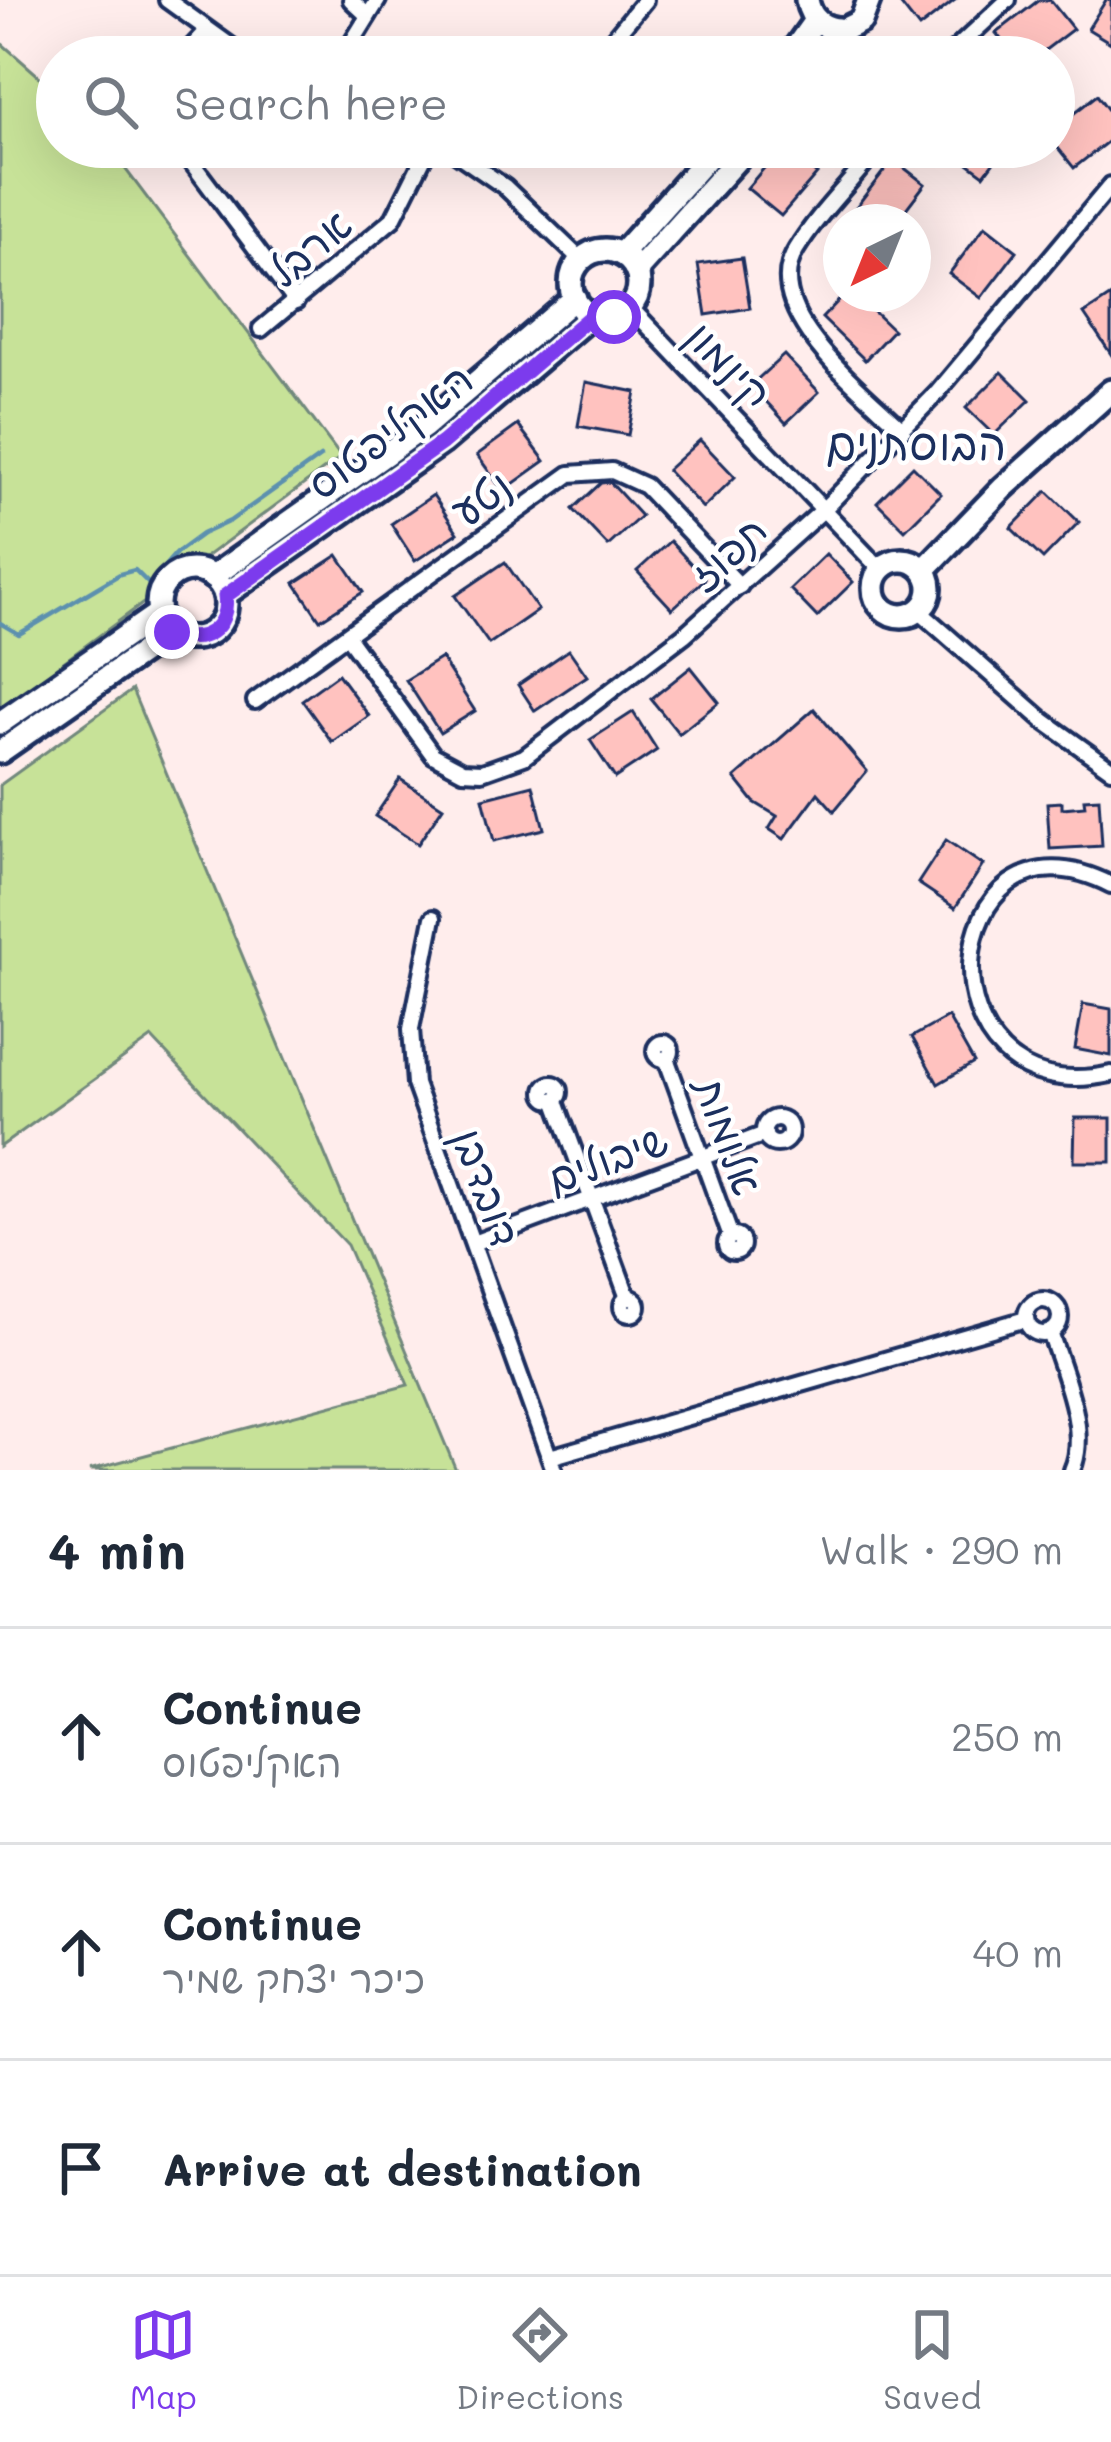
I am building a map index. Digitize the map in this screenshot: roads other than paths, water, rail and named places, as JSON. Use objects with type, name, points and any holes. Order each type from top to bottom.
[{"type":"main road","points":[[812,10],[829,28],[839,29],[860,21],[869,0]]},
{"type":"main road","points":[[834,36],[839,29]]},
{"type":"main road","points":[[628,262],[701,168]]},
{"type":"main road","points":[[628,262],[726,168]]},
{"type":"main road","points":[[600,250],[628,262],[640,287],[630,308],[614,317],[592,315],[575,298],[572,278],[581,260],[600,250]]},
{"type":"main road","name":"האקליפטוס","points":[[218,586],[424,427],[575,298]]},
{"type":"main road","name":"האקליפטוס","points":[[218,586],[442,443],[592,315]]},
{"type":"main road","points":[[924,570],[1003,488],[1111,391]]},
{"type":"main road","points":[[902,560],[924,570],[931,586],[919,611],[896,616],[882,608],[875,593],[880,570],[902,560]]},
{"type":"main road","points":[[193,570],[218,586],[223,620],[211,634],[199,638],[165,622],[163,586],[176,574],[193,570]]},
{"type":"main road","points":[[0,723],[165,622]]},
{"type":"main road","points":[[0,752],[165,622]]},
{"type":"street","points":[[167,0],[212,36]]},
{"type":"street","points":[[350,0],[368,16]]},
{"type":"street","points":[[356,36],[378,0]]},
{"type":"street","points":[[615,36],[645,0]]},
{"type":"street","points":[[969,36],[1008,0]]},
{"type":"street","points":[[202,36],[206,32]]},
{"type":"street","points":[[196,168],[296,302]]},
{"type":"street","name":"ארבל","points":[[260,329],[393,218],[418,168]]},
{"type":"street","points":[[477,168],[505,187],[581,260]]},
{"type":"street","points":[[861,168],[794,252],[788,295],[815,342],[903,430]]},
{"type":"street","name":"תפוז","points":[[347,636],[433,755],[463,771],[482,772],[504,767],[540,746],[668,648],[823,510],[903,430],[1111,185]]},
{"type":"street","name":"קינמון","points":[[630,308],[880,570]]},
{"type":"street","name":"נטע","points":[[255,701],[570,474],[612,471],[645,486],[740,586]]},
{"type":"street","points":[[919,611],[1044,721],[1111,769]]},
{"type":"street","points":[[1111,884],[1071,870],[1048,869],[1009,884],[977,923],[968,967],[981,1020],[1010,1056],[1062,1078],[1086,1080],[1111,1074]]},
{"type":"street","name":"דובדבן","points":[[433,918],[416,994],[411,1056],[416,1084],[552,1463]]},
{"type":"street","name":"אלומות","points":[[666,1058],[731,1237]]},
{"type":"street","points":[[555,1099],[628,1298]]},
{"type":"street","name":"שיבולים","points":[[473,1243],[765,1135]]},
{"type":"street","points":[[1049,1300],[1061,1317],[1050,1332],[1037,1333],[1026,1319],[1033,1302],[1049,1300]]},
{"type":"street","points":[[552,1463],[1026,1319]]},
{"type":"street","points":[[1050,1332],[1078,1443],[1072,1470]]},
{"type":"waterway","points":[[0,623],[19,634],[120,574],[135,570],[149,584],[176,553],[320,457]]},
{"type":"district","name":"הבוסתנים","points":[[916,442]]}]
